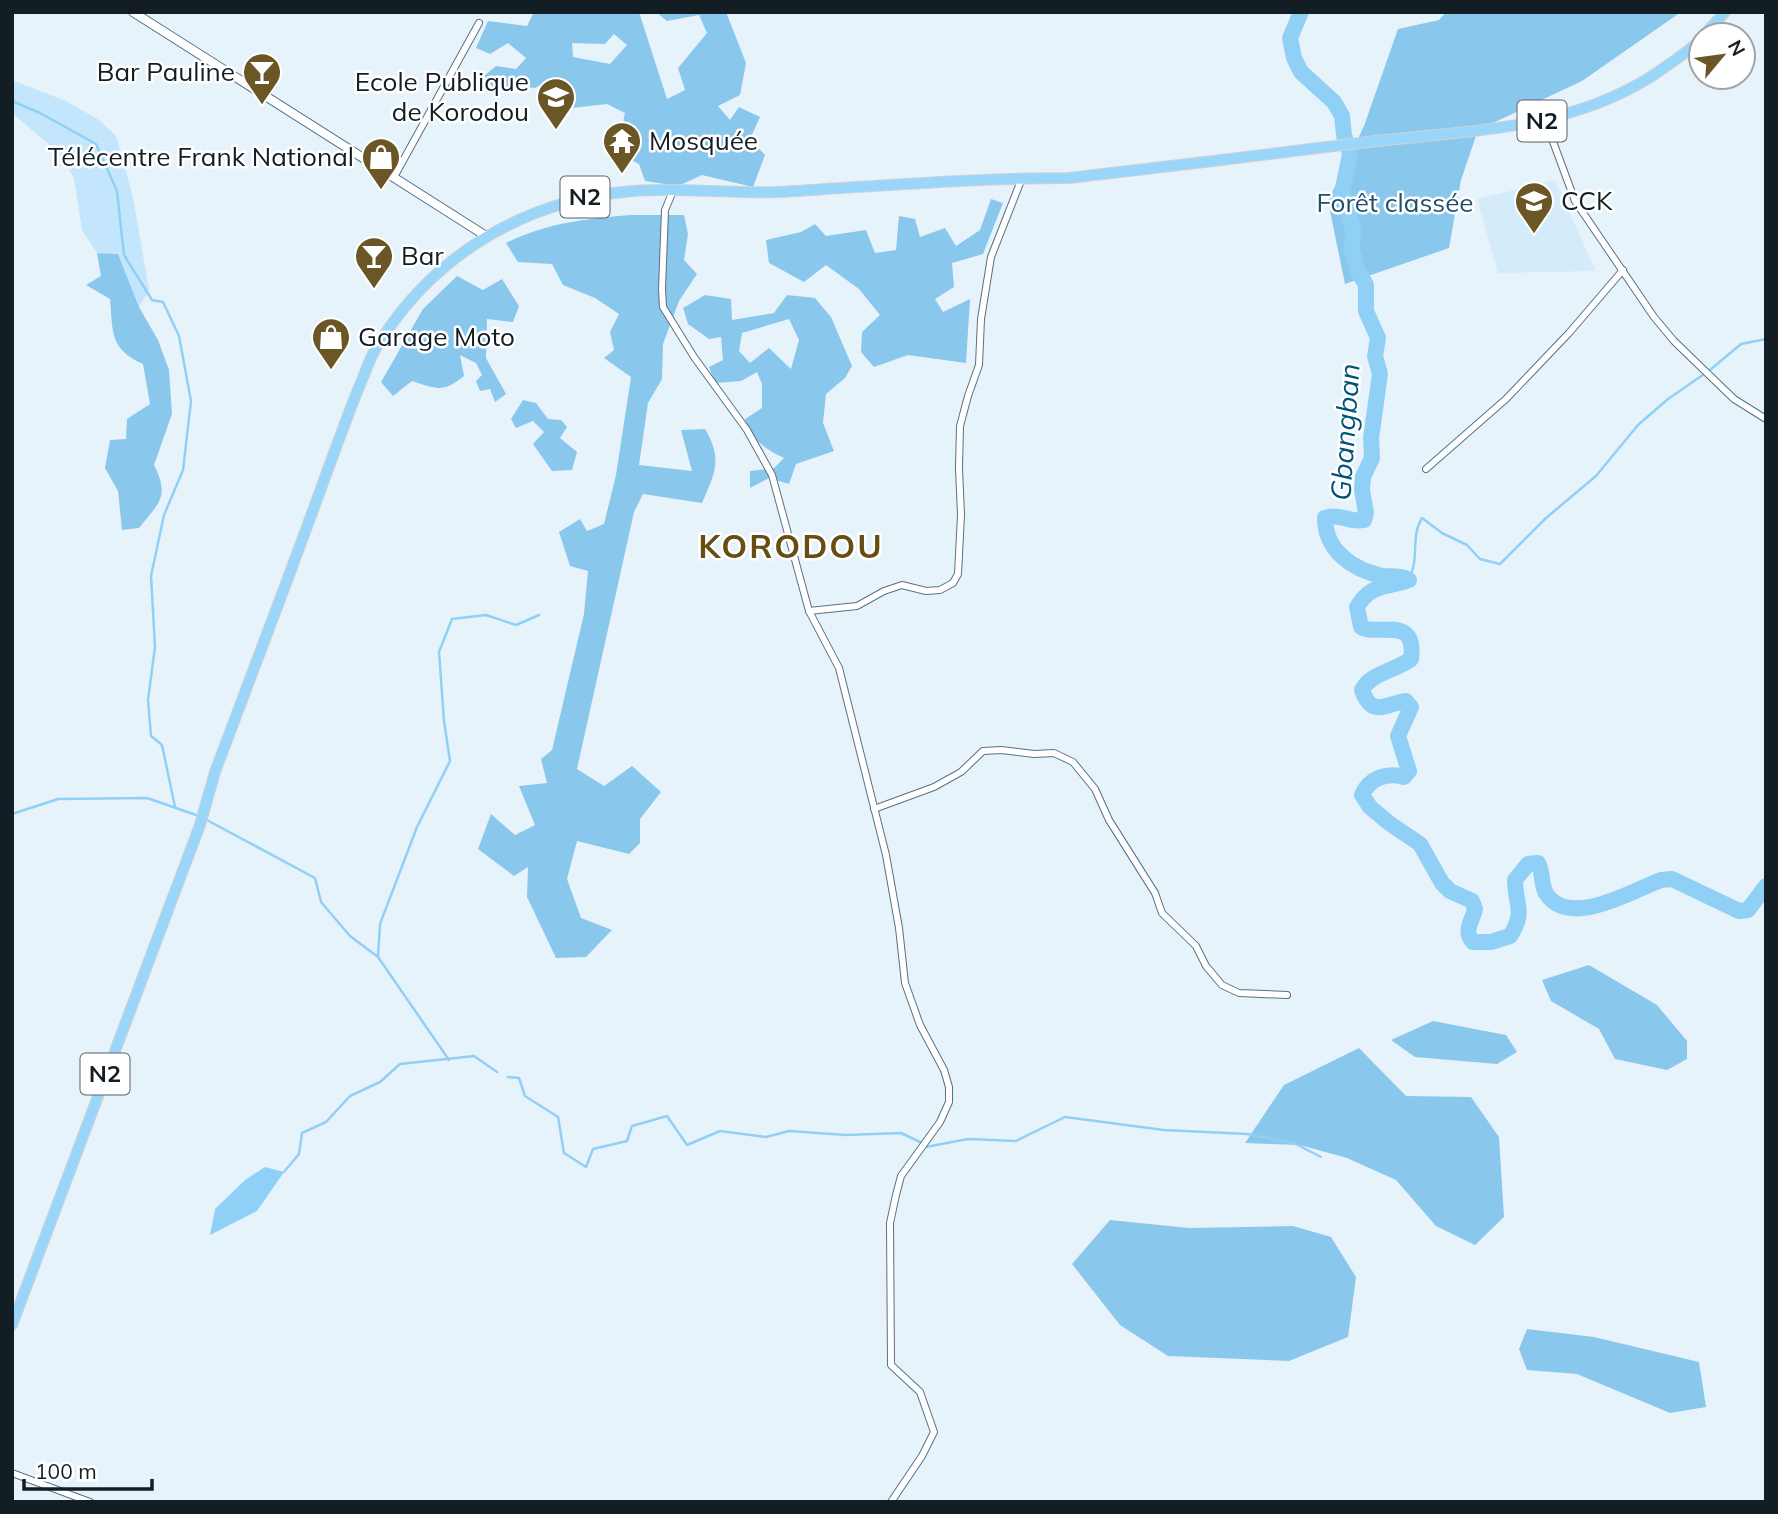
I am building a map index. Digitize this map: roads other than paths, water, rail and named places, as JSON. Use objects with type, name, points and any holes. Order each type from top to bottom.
[{"type":"highway","name":"N2","points":[[12,1325],[200,825],[215,772],[346,419],[375,350],[401,313],[431,278],[486,236],[524,215],[581,198],[635,190],[760,193],[1022,178],[1069,178],[1479,131],[1583,111],[1647,80],[1687,49]]},
{"type":"street","points":[[133,12],[486,236]]},
{"type":"street","points":[[394,177],[479,23]]},
{"type":"street","points":[[1545,120],[1575,201],[1654,317],[1674,341],[1734,399],[1766,419]]},
{"type":"street","points":[[809,611],[857,606],[884,591],[902,585],[926,592],[940,590],[953,583],[958,574],[961,515],[960,426],[979,365],[981,319],[991,257],[1022,178]]},
{"type":"street","points":[[673,191],[666,210],[663,307],[747,430],[772,475],[809,611],[839,668],[886,855],[899,928],[905,983],[920,1025],[944,1070],[949,1087],[949,1102],[940,1122],[901,1176],[890,1223],[891,1365],[920,1392],[934,1432],[922,1456],[891,1502]]},
{"type":"street","points":[[1426,469],[1506,399],[1569,333],[1623,270]]},
{"type":"street","points":[[874,809],[934,787],[961,772],[984,751],[1054,753],[1073,762],[1095,789],[1109,820],[1155,893],[1162,913],[1196,946],[1206,966],[1222,985],[1239,993],[1287,995]]},
{"type":"street","points":[[12,1474],[90,1502]]},
{"type":"waterway","name":"Gbangban","points":[[1301,12],[1290,38],[1294,58],[1301,72],[1334,102],[1342,116],[1350,154],[1342,193],[1353,229],[1352,250],[1357,269],[1366,285],[1366,311],[1378,338],[1375,356],[1380,374],[1371,438],[1372,458],[1363,477],[1366,513],[1364,520],[1325,518],[1326,529],[1335,549],[1351,563],[1372,573],[1409,580],[1374,590],[1362,599],[1357,607],[1361,627],[1402,632],[1408,636],[1411,645],[1411,659],[1378,675],[1362,690],[1366,699],[1375,707],[1406,701],[1411,707],[1398,736],[1409,771],[1404,777],[1391,775],[1379,778],[1369,784],[1362,795],[1370,807],[1420,844],[1442,883],[1450,891],[1472,901],[1475,909],[1468,930],[1473,942],[1491,942],[1510,936],[1519,914],[1515,880],[1528,864],[1538,863],[1547,895],[1558,904],[1571,908],[1602,904],[1661,880],[1672,879],[1739,911],[1748,910],[1766,886]]},
{"type":"waterway","points":[[12,101],[96,144],[117,191],[124,255],[152,300],[163,302],[179,336],[191,401],[183,470],[164,515],[151,576],[155,647],[148,700],[151,736],[162,745],[175,807]]},
{"type":"waterway","points":[[1409,578],[1414,564],[1416,533],[1422,518],[1442,533],[1467,545],[1480,559],[1500,564],[1546,518],[1596,476],[1638,425],[1668,399],[1710,370],[1741,344],[1766,339]]},
{"type":"waterway","points":[[378,956],[380,924],[417,827],[450,761],[439,652],[452,619],[486,615],[516,625],[539,615]]},
{"type":"waterway","points":[[12,814],[58,799],[147,798],[199,816]]},
{"type":"waterway","points":[[205,819],[315,878],[321,902],[350,936],[378,957],[449,1060]]},
{"type":"waterway","points":[[284,1172],[299,1154],[302,1133],[326,1122],[350,1096],[380,1082],[400,1064],[474,1056],[497,1072]]},
{"type":"waterway","points":[[508,1077],[519,1078],[525,1096],[558,1117],[564,1153],[586,1167],[593,1149],[627,1141],[632,1126],[667,1116],[687,1145],[720,1131],[766,1137],[789,1131],[846,1135],[901,1133],[920,1142]]},
{"type":"waterway","points":[[926,1147],[968,1139],[1016,1141],[1065,1117],[1164,1130],[1247,1134],[1294,1143],[1321,1157]]},
{"type":"place","name":"Bar Pauline","points":[[262,106]]},
{"type":"place","name":"Ecole Publique de Korodou","points":[[556,131]]},
{"type":"place","name":"Mosquée","points":[[622,175]]},
{"type":"place","name":"Télécentre Frank National","points":[[381,191]]},
{"type":"place","name":"CCK","points":[[1534,235]]},
{"type":"place","name":"Bar","points":[[374,290]]},
{"type":"place","name":"Garage Moto","points":[[331,371]]},
{"type":"district","name":"KORODOU","points":[[791,546]]},
{"type":"park label","name":"Forêt classée","points":[[1395,203]]}]
